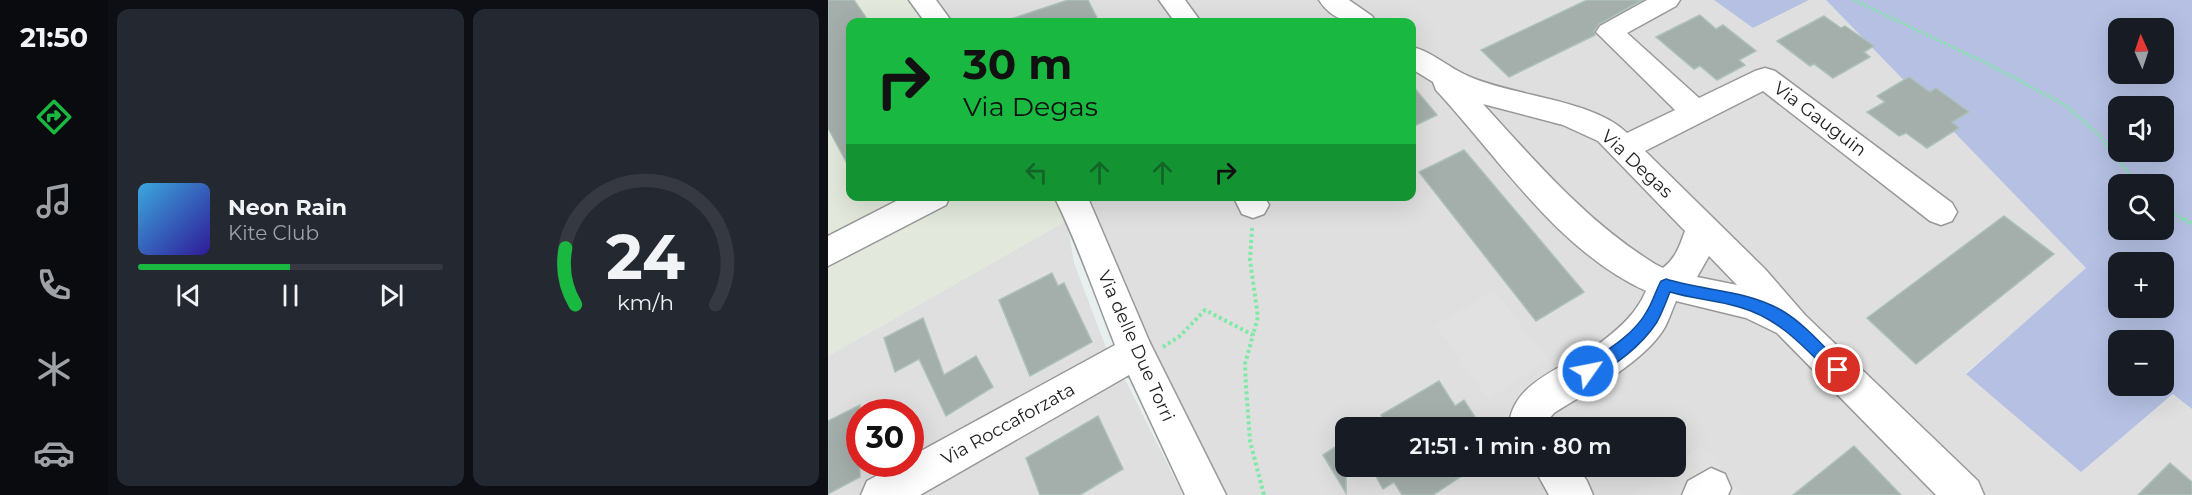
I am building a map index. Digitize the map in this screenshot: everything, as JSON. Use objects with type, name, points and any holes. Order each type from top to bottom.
[{"type":"street","points":[[922,0],[936,18]]},
{"type":"street","points":[[1173,0],[1185,18]]},
{"type":"street","points":[[1332,0],[1357,18]]},
{"type":"street","points":[[1667,0],[1609,32],[1696,112]]},
{"type":"street","name":"Via Degas","points":[[1424,65],[1496,98],[1586,121],[1608,133],[1753,279],[1793,326],[1965,495]]},
{"type":"street","name":"Via Degas","points":[[1424,65],[1509,151],[1560,208],[1584,231],[1632,268],[1666,285],[1752,304],[1775,314],[1793,326]]},
{"type":"street","name":"Via Gauguin","points":[[1624,148],[1765,78],[1941,212]]},
{"type":"street","points":[[1509,151],[1522,124],[1540,109]]},
{"type":"street","points":[[828,252],[925,201]]},
{"type":"street","name":"Via delle Due Torri","points":[[1073,201],[1090,236],[1098,263],[1138,357],[1206,495]]},
{"type":"street","points":[[1528,417],[1541,400],[1604,361],[1636,336],[1652,317],[1666,285],[1687,266],[1703,227]]},
{"type":"street","name":"Via Roccaforzata","points":[[881,495],[1138,357]]},
{"type":"street","points":[[1561,477],[1573,495]]},
{"type":"path","points":[[1854,0],[1988,64],[2065,105],[2099,135],[2129,174]]},
{"type":"path","points":[[1251,201],[1250,260],[1258,316],[1245,364],[1250,441],[1264,495]]},
{"type":"path","points":[[2174,214],[2192,224]]},
{"type":"path","points":[[1138,357],[1180,336],[1205,310],[1253,334]]},
{"type":"shaded area","points":[[828,0],[913,0],[926,18],[846,18],[846,201],[1057,201],[1070,219],[828,356]]},
{"type":"shaded area","points":[[937,0],[1714,0],[1753,28],[1809,0],[1826,0],[2087,268],[1966,373],[2081,471],[2174,394],[2192,409],[2192,495],[1227,495],[1150,342],[1102,230],[1084,201],[1416,201],[1416,18],[950,18]]},
{"type":"shaded area","points":[[1714,0],[1809,0],[1753,28]]},
{"type":"shaded area","points":[[1826,0],[2192,0],[2192,409],[2174,395],[2174,330],[2108,330],[2108,396],[2171,396],[2081,472],[1966,374],[2086,268]]},
{"type":"shaded area","points":[[1070,219],[1068,228],[1074,263],[1105,345],[1124,377],[1183,495],[828,495],[828,356]]},
{"type":"shaded area","points":[[1494,290],[1549,360],[1488,399],[1435,325]]},
{"type":"shaded area","points":[[1701,445],[1742,495],[1633,495],[1658,477],[1686,477],[1686,456]]},
{"type":"building","points":[[828,0],[854,0],[866,18],[846,18],[846,162],[828,128]]},
{"type":"building","points":[[1068,0],[1088,0],[1097,18],[1014,18]]},
{"type":"building","points":[[1587,0],[1642,0],[1599,24],[1594,31],[1595,35],[1509,77],[1481,50]]},
{"type":"building","points":[[1700,15],[1716,29],[1723,25],[1756,51],[1739,60],[1745,65],[1717,80],[1700,66],[1694,69],[1656,37]]},
{"type":"building","points":[[1824,16],[1841,28],[1845,26],[1874,46],[1864,52],[1870,57],[1833,78],[1814,64],[1810,66],[1777,41]]},
{"type":"building","points":[[1909,77],[1930,92],[1936,88],[1969,112],[1952,122],[1959,128],[1927,148],[1906,133],[1899,136],[1867,112],[1885,102],[1877,96]]},
{"type":"building","points":[[1416,90],[1437,115],[1416,125]]},
{"type":"building","points":[[1464,150],[1584,292],[1536,321],[1419,172]]},
{"type":"building","points":[[2004,216],[2054,254],[1916,364],[1867,318]]},
{"type":"building","points":[[1052,273],[1058,286],[1064,283],[1092,342],[1030,376],[999,300]]},
{"type":"building","points":[[923,318],[944,375],[976,356],[993,387],[946,416],[919,359],[895,372],[884,338]]},
{"type":"building","points":[[1439,381],[1455,406],[1464,400],[1475,417],[1382,417],[1381,415]]},
{"type":"building","points":[[846,412],[846,477],[860,477],[828,494],[828,421]]},
{"type":"building","points":[[1098,416],[1123,469],[1080,495],[1040,495],[1026,458]]},
{"type":"building","points":[[1854,446],[1901,495],[1793,495]]},
{"type":"building","points":[[1335,447],[1335,475],[1323,455]]},
{"type":"building","points":[[2170,463],[2192,482],[2192,495],[2138,495]]},
{"type":"building","points":[[1336,477],[1346,477],[1346,493]]},
{"type":"building","points":[[1376,477],[1460,477],[1433,495],[1402,495],[1394,482],[1383,489]]},
{"type":"route","points":[[1588,371],[1616,353],[1636,336],[1652,317],[1666,285],[1685,291],[1740,300],[1765,309],[1793,326],[1838,370]]}]
